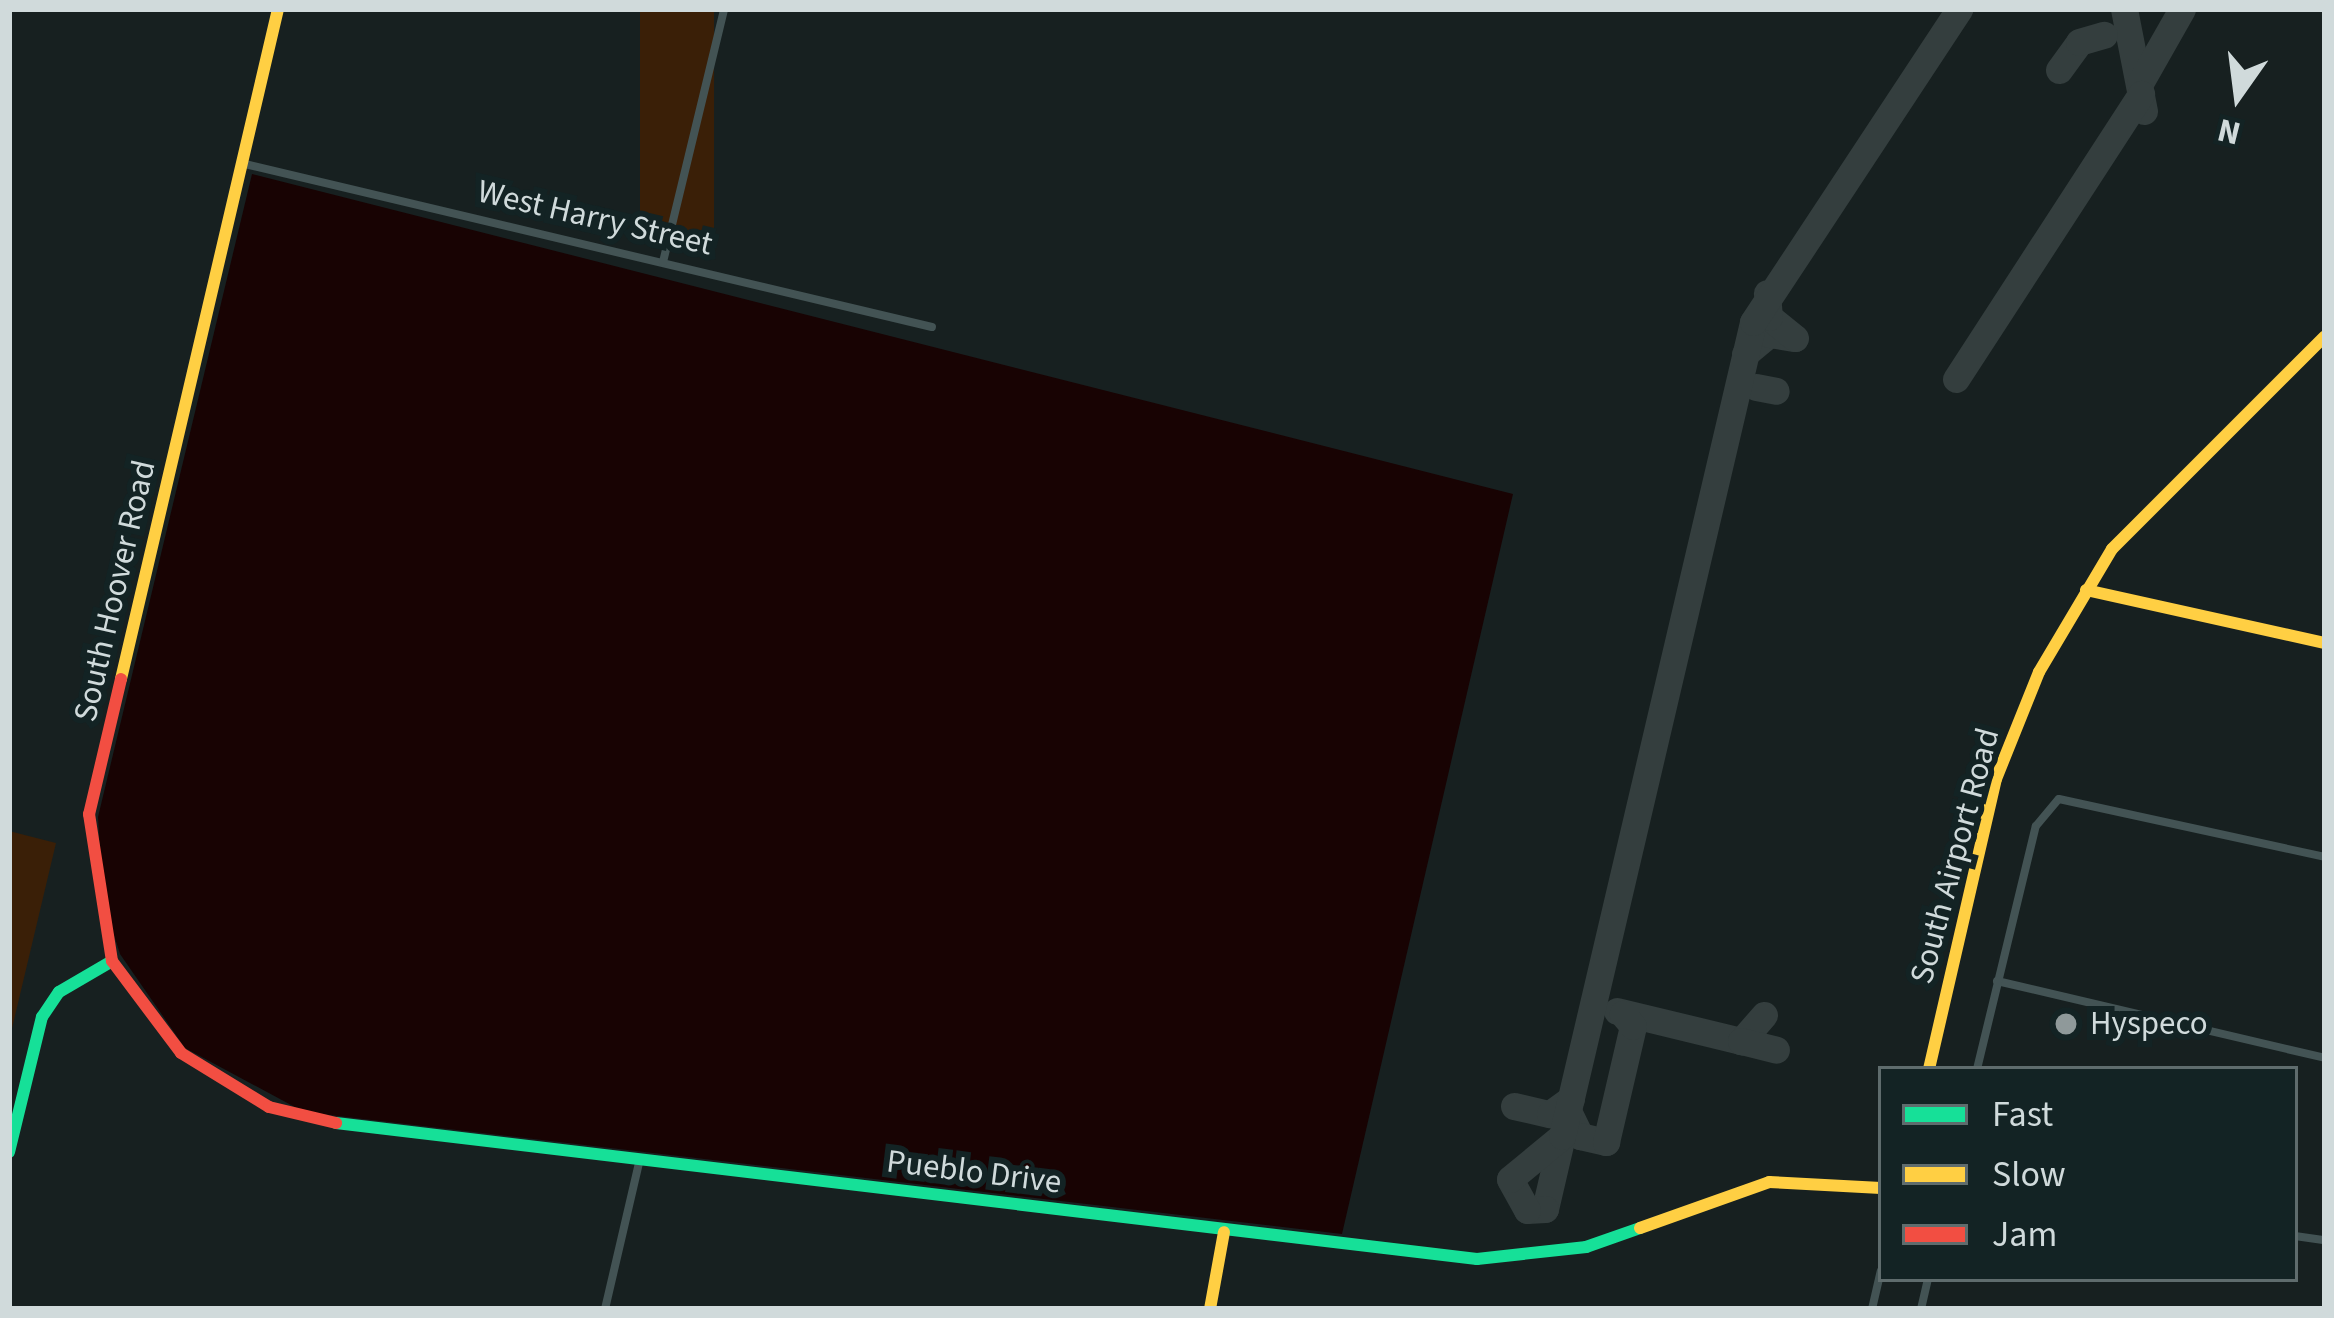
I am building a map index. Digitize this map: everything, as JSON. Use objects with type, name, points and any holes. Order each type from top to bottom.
[{"type":"street","name":"South Hoover Road","points":[[112,961],[89,814],[278,9]]},
{"type":"street","points":[[663,262],[724,9]]},
{"type":"street","name":"West Harry Street","points":[[245,164],[932,327]]},
{"type":"street","name":"South Airport Road","points":[[1930,1066],[1996,779],[2086,590],[2131,528],[2325,336]]},
{"type":"street","points":[[2086,590],[2325,643]]},
{"type":"street","points":[[1977,1066],[2036,826],[2059,799],[2325,857]]},
{"type":"street","points":[[9,1152],[42,1017],[68,984],[112,961]]},
{"type":"street","name":"Pueblo Drive","points":[[112,961],[181,1053],[269,1107],[640,1159],[1224,1232],[1531,1259],[1769,1182],[1878,1188]]},
{"type":"street","points":[[1997,981],[2325,1058]]},
{"type":"street","points":[[605,1309],[640,1159]]},
{"type":"street","points":[[1210,1309],[1224,1232]]},
{"type":"shaded area","points":[[640,9],[714,9],[714,243],[640,243]]},
{"type":"shaded area","points":[[252,174],[1513,494],[1342,1234],[304,1112],[185,1048],[120,954],[103,901],[98,817]]},
{"type":"shaded area","points":[[9,831],[56,843],[9,1041]]},
{"type":"taxiway","points":[[1562,1136],[1545,1209],[1527,1210],[1510,1179],[1562,1136],[1753,322],[1959,9]]},
{"type":"taxiway","points":[[2124,9],[2144,111]]},
{"type":"taxiway","points":[[2140,83],[2182,9]]},
{"type":"taxiway","points":[[2059,70],[2079,42],[2104,35]]},
{"type":"taxiway","points":[[1956,379],[2141,94]]},
{"type":"taxiway","points":[[1745,354],[1769,334],[1795,338],[1769,317],[1767,293]]},
{"type":"taxiway","points":[[1756,387],[1776,391]]},
{"type":"taxiway","points":[[1617,1011],[1741,1041]]},
{"type":"taxiway","points":[[1568,1111],[1580,1136],[1606,1142],[1633,1026],[1623,1014]]},
{"type":"taxiway","points":[[1764,1015],[1741,1041],[1776,1050]]},
{"type":"taxiway","points":[[1514,1106],[1550,1114],[1571,1099]]},
{"type":"traffic: fast","points":[[9,1152],[42,1017],[59,992],[112,961]]},
{"type":"traffic: fast","points":[[336,1123],[1477,1259],[1586,1247],[1640,1228]]},
{"type":"traffic: slow","points":[[121,679],[278,9]]},
{"type":"traffic: slow","points":[[1930,1066],[1996,779],[2039,672],[2112,549],[2325,336]]},
{"type":"traffic: slow","points":[[2086,590],[2325,643]]},
{"type":"traffic: slow","points":[[1640,1228],[1769,1182],[1878,1188]]},
{"type":"traffic: slow","points":[[1210,1309],[1224,1232]]},
{"type":"traffic: jam","points":[[121,679],[89,814],[112,961],[181,1053],[269,1107],[336,1123]]},
{"type":"place","name":"Hyspeco","points":[[2066,1024]]}]
